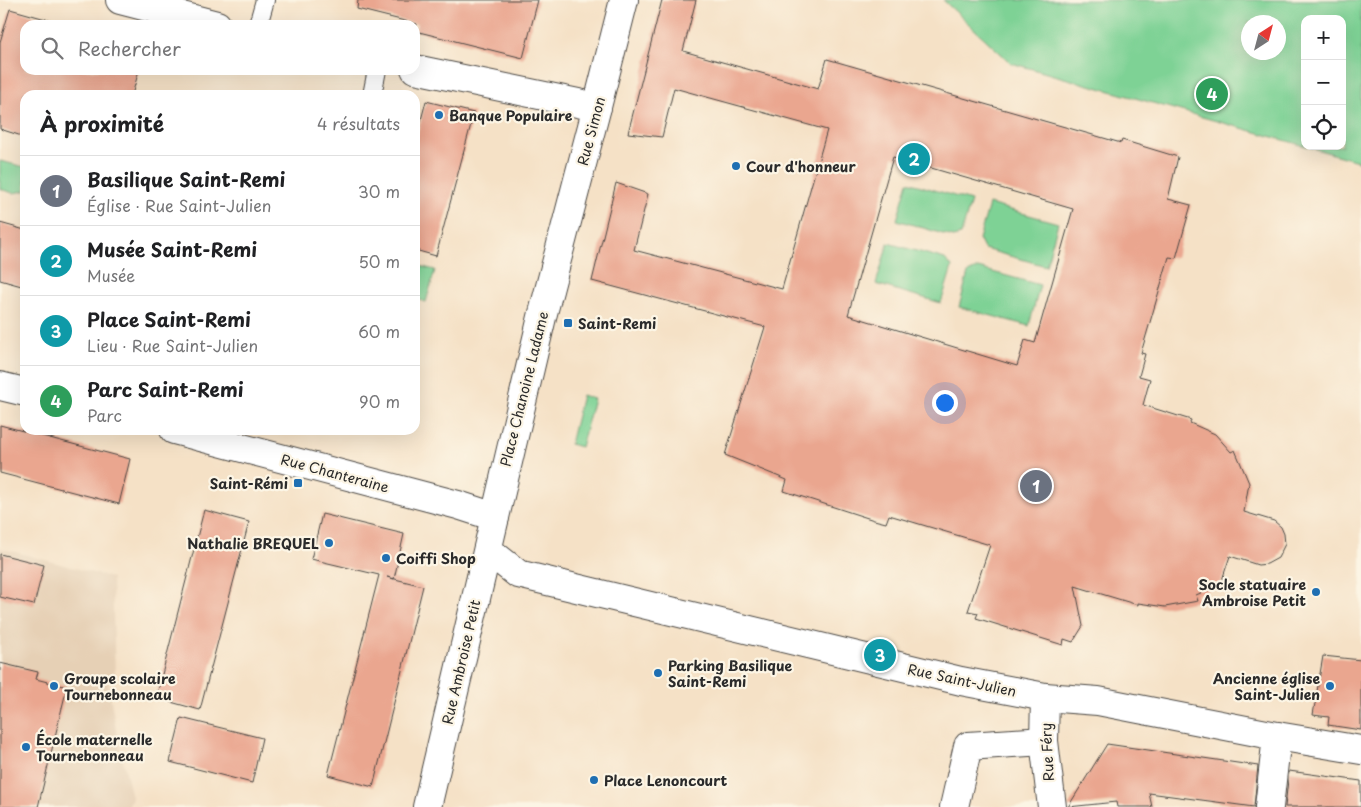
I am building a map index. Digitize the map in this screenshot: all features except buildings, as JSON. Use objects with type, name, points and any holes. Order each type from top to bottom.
[{"type":"street","points":[[120,0],[197,20]]},
{"type":"street","name":"Rue Simon","points":[[556,262],[624,0]]},
{"type":"street","points":[[420,70],[597,107]]},
{"type":"street","name":"Place Chanoine Ladame","points":[[495,517],[510,446],[556,262]]},
{"type":"street","points":[[0,386],[20,391]]},
{"type":"street","name":"Rue Chanteraine","points":[[193,435],[458,505],[495,517]]},
{"type":"street","name":"Rue Ambroise Petit","points":[[427,807],[495,517]]},
{"type":"street","name":"Rue Saint-Julien","points":[[488,550],[518,574],[961,682],[1045,697],[1098,701],[1277,736],[1361,750]]},
{"type":"street","name":"Rue Féry","points":[[1045,697],[1044,742],[1052,807]]},
{"type":"street","points":[[1270,807],[1277,736]]},
{"type":"street","points":[[954,807],[968,746],[1044,742]]},
{"type":"lane","points":[[259,20],[265,0]]},
{"type":"lane","points":[[373,90],[377,75]]},
{"type":"shaded area","name":"Groupe scolaire Tournebonneau","points":[[0,548],[112,578],[115,675],[107,676],[117,736],[132,797],[128,807],[0,807]]},
{"type":"green space","points":[[943,0],[1361,0],[1361,162],[1319,150],[1346,150],[1346,15],[1301,15],[1301,145],[1011,63]]},
{"type":"green space","points":[[0,161],[20,166],[20,192],[13,193],[0,189]]},
{"type":"green space","points":[[908,182],[971,201],[961,235],[953,237],[897,220]]},
{"type":"green space","points":[[989,204],[1058,223],[1046,266],[984,249],[979,239]]},
{"type":"green space","points":[[888,243],[945,259],[952,267],[941,303],[876,284]]},
{"type":"green space","points":[[420,266],[435,270],[426,302],[420,300]]},
{"type":"green space","points":[[978,268],[1040,285],[1029,326],[959,307],[968,273]]},
{"type":"green space","points":[[582,395],[594,399],[581,447],[570,444]]},
{"type":"place","name":"Parc Saint-Remi","points":[[1212,94]]},
{"type":"place","name":"Banque Populaire","points":[[439,115]]},
{"type":"place","name":"Musée Saint-Remi","points":[[914,159]]},
{"type":"place","name":"Cour d'honneur","points":[[736,166]]},
{"type":"place","name":"Saint-Remi","points":[[568,323]]},
{"type":"place","name":"Saint-Rémi","points":[[298,483]]},
{"type":"place","name":"Basilique Saint-Remi","points":[[1036,486]]},
{"type":"place","name":"Nathalie BREQUEL","points":[[329,543]]},
{"type":"place","name":"Coiffi Shop","points":[[386,558]]},
{"type":"place","name":"Socle statuaire Ambroise Petit","points":[[1316,592]]},
{"type":"place","name":"Place Saint-Remi","points":[[880,655]]},
{"type":"place","name":"Parking Basilique Saint-Remi","points":[[658,673]]},
{"type":"place","name":"Groupe scolaire Tournebonneau","points":[[54,686]]},
{"type":"place","name":"Ancienne église Saint-Julien","points":[[1330,686]]},
{"type":"place","name":"École maternelle Tournebonneau","points":[[26,747]]},
{"type":"place","name":"Place Lenoncourt","points":[[594,780]]}]
